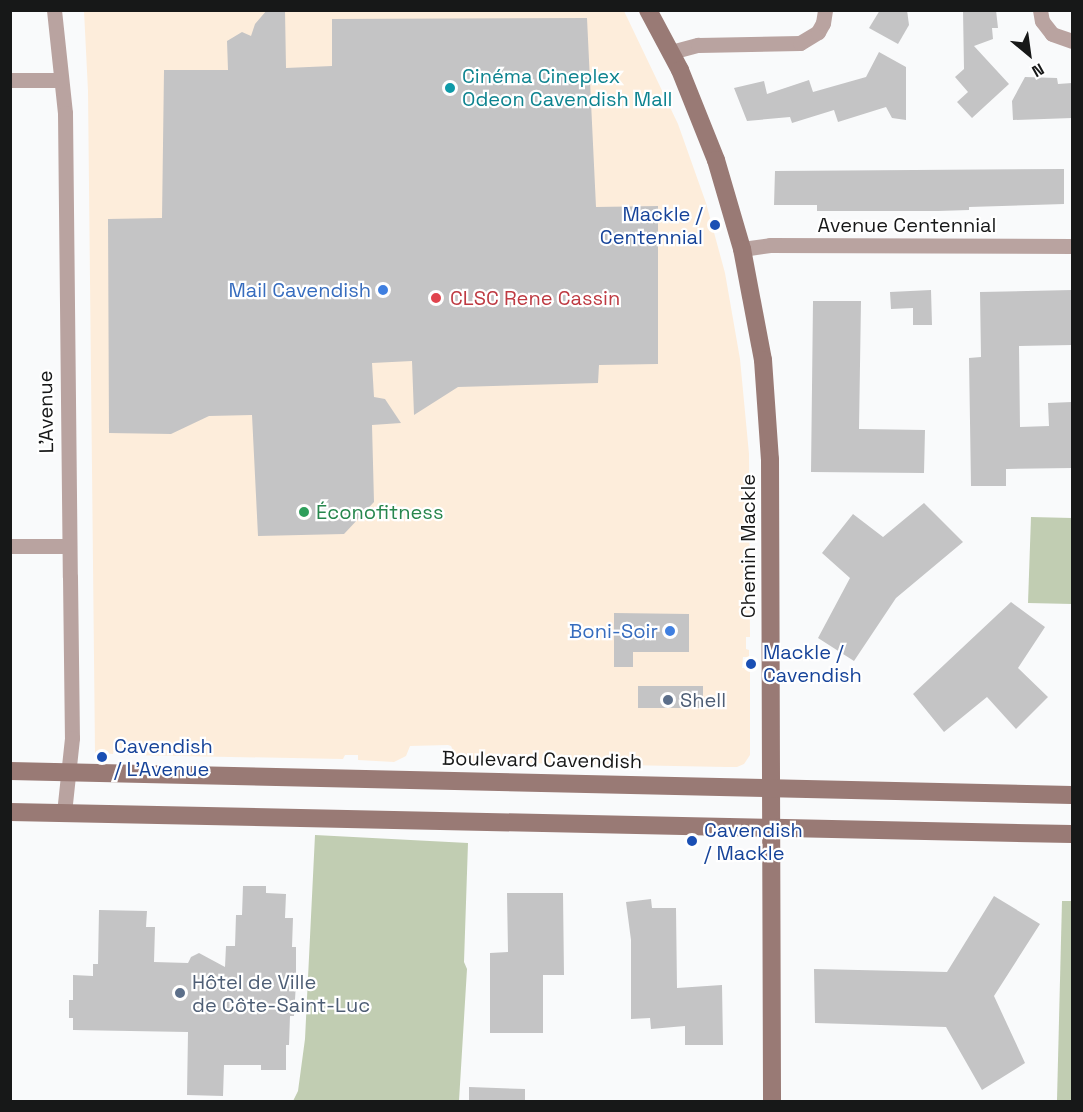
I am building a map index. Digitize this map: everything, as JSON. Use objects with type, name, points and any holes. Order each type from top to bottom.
[{"type":"main road","name":"Chemin Mackle","points":[[648,10],[691,96],[716,160],[742,249],[760,342],[770,442],[772,1101]]},
{"type":"main road","name":"Boulevard Cavendish","points":[[10,771],[1072,795]]},
{"type":"main road","points":[[10,812],[1072,834]]},
{"type":"street","name":"L'Avenue","points":[[54,10],[65,113],[72,738],[64,813]]},
{"type":"street","points":[[670,52],[698,45],[800,43],[818,32],[823,23],[825,10]]},
{"type":"street","points":[[1040,10],[1042,21],[1052,34],[1072,42]]},
{"type":"street","points":[[10,80],[61,80]]},
{"type":"street","name":"Avenue Centennial","points":[[742,249],[770,245],[1072,246]]},
{"type":"street","points":[[10,546],[69,546]]},
{"type":"shaded area","points":[[84,11],[624,11],[678,124],[706,203],[725,273],[740,359],[749,454],[750,637],[746,637],[749,657],[743,657],[742,668],[750,668],[750,755],[744,764],[737,767],[726,767],[465,762],[456,757],[451,746],[448,745],[410,746],[406,756],[394,762],[358,760],[358,755],[345,755],[343,759],[127,755],[127,748],[114,748],[113,754],[95,753],[88,91]]},
{"type":"green space","points":[[1031,517],[1072,518],[1072,604],[1028,603]]},
{"type":"green space","points":[[315,835],[468,843],[464,962],[467,969],[459,1101],[293,1101],[298,1091],[305,1039]]},
{"type":"green space","points":[[1062,901],[1072,901],[1072,1100],[1057,1100]]},
{"type":"building","name":"Mail Cavendish","points":[[267,10],[285,10],[286,68],[332,66],[332,19],[587,18],[596,207],[658,206],[658,364],[599,365],[598,383],[458,387],[414,415],[412,361],[372,363],[374,397],[385,399],[401,423],[372,425],[374,502],[344,534],[258,536],[252,415],[209,416],[171,434],[109,433],[108,219],[162,218],[164,70],[228,70],[227,41],[242,32],[251,36],[255,24]]},
{"type":"building","points":[[880,10],[907,10],[909,25],[898,44],[869,28]]},
{"type":"building","points":[[963,10],[996,10],[998,28],[992,28],[993,39],[974,46],[1009,84],[972,118],[957,102],[968,92],[955,77],[964,69]]},
{"type":"building","points":[[879,52],[906,67],[906,120],[892,118],[886,107],[838,122],[834,110],[792,123],[790,117],[747,121],[734,88],[764,81],[767,94],[809,80],[813,92],[866,77]]},
{"type":"building","points":[[1025,77],[1057,78],[1058,84],[1072,83],[1072,118],[1013,120],[1012,101]]},
{"type":"building","points":[[1064,169],[1064,204],[969,207],[969,210],[938,211],[817,211],[817,205],[774,205],[775,171]]},
{"type":"building","points":[[931,290],[932,325],[913,325],[913,308],[891,309],[890,292]]},
{"type":"building","points":[[1072,290],[1072,345],[1019,346],[1020,427],[1049,426],[1048,403],[1072,402],[1072,468],[1006,469],[1006,486],[971,486],[969,358],[981,357],[980,292]]},
{"type":"building","points":[[813,301],[861,301],[859,429],[925,430],[924,473],[811,472]]},
{"type":"building","points":[[924,503],[963,542],[896,598],[854,661],[818,638],[850,578],[822,553],[853,514],[883,537]]},
{"type":"building","points":[[1011,602],[1045,627],[1018,668],[1048,697],[1016,729],[987,697],[944,732],[913,694]]},
{"type":"building","points":[[614,613],[689,614],[689,652],[633,652],[633,667],[614,667]]},
{"type":"building","points":[[638,686],[703,686],[703,708],[638,708]]},
{"type":"building","name":"Hôtel de Ville de Côte-Saint-Luc","points":[[243,886],[266,886],[266,893],[286,894],[285,918],[293,918],[292,947],[296,947],[296,983],[294,1016],[290,1016],[289,1045],[286,1045],[286,1070],[261,1070],[261,1065],[224,1065],[223,1096],[187,1095],[188,1032],[73,1030],[73,1018],[69,1018],[69,1000],[73,1000],[73,975],[93,976],[93,964],[98,964],[99,910],[147,911],[146,927],[155,927],[154,962],[188,963],[191,957],[199,953],[225,967],[226,946],[235,946],[236,915],[242,915]]},
{"type":"building","points":[[507,893],[563,893],[564,975],[543,975],[543,1033],[490,1033],[490,953],[508,952]]},
{"type":"building","points":[[994,896],[1040,924],[994,996],[1025,1063],[982,1090],[946,1027],[815,1023],[814,969],[947,972]]},
{"type":"building","points":[[651,899],[652,908],[676,908],[677,988],[722,985],[723,1045],[685,1045],[685,1026],[651,1029],[650,1018],[631,1019],[631,940],[626,902]]},
{"type":"building","points":[[469,1087],[525,1089],[525,1101],[469,1101]]},
{"type":"place","name":"Cinéma Cineplex Odeon Cavendish Mall","points":[[450,88]]},
{"type":"place","name":"Mackle / Centennial","points":[[715,225]]},
{"type":"place","name":"Mail Cavendish","points":[[383,290]]},
{"type":"place","name":"CLSC Rene Cassin","points":[[436,298]]},
{"type":"place","name":"Éconofitness","points":[[304,512]]},
{"type":"place","name":"Boni-Soir","points":[[670,631]]},
{"type":"place","name":"Mackle / Cavendish","points":[[751,664]]},
{"type":"place","name":"Shell","points":[[668,700]]},
{"type":"place","name":"Cavendish / L'Avenue","points":[[102,757]]},
{"type":"place","name":"Cavendish / Mackle","points":[[692,841]]},
{"type":"place","name":"Hôtel de Ville de Côte-Saint-Luc","points":[[180,993]]}]
